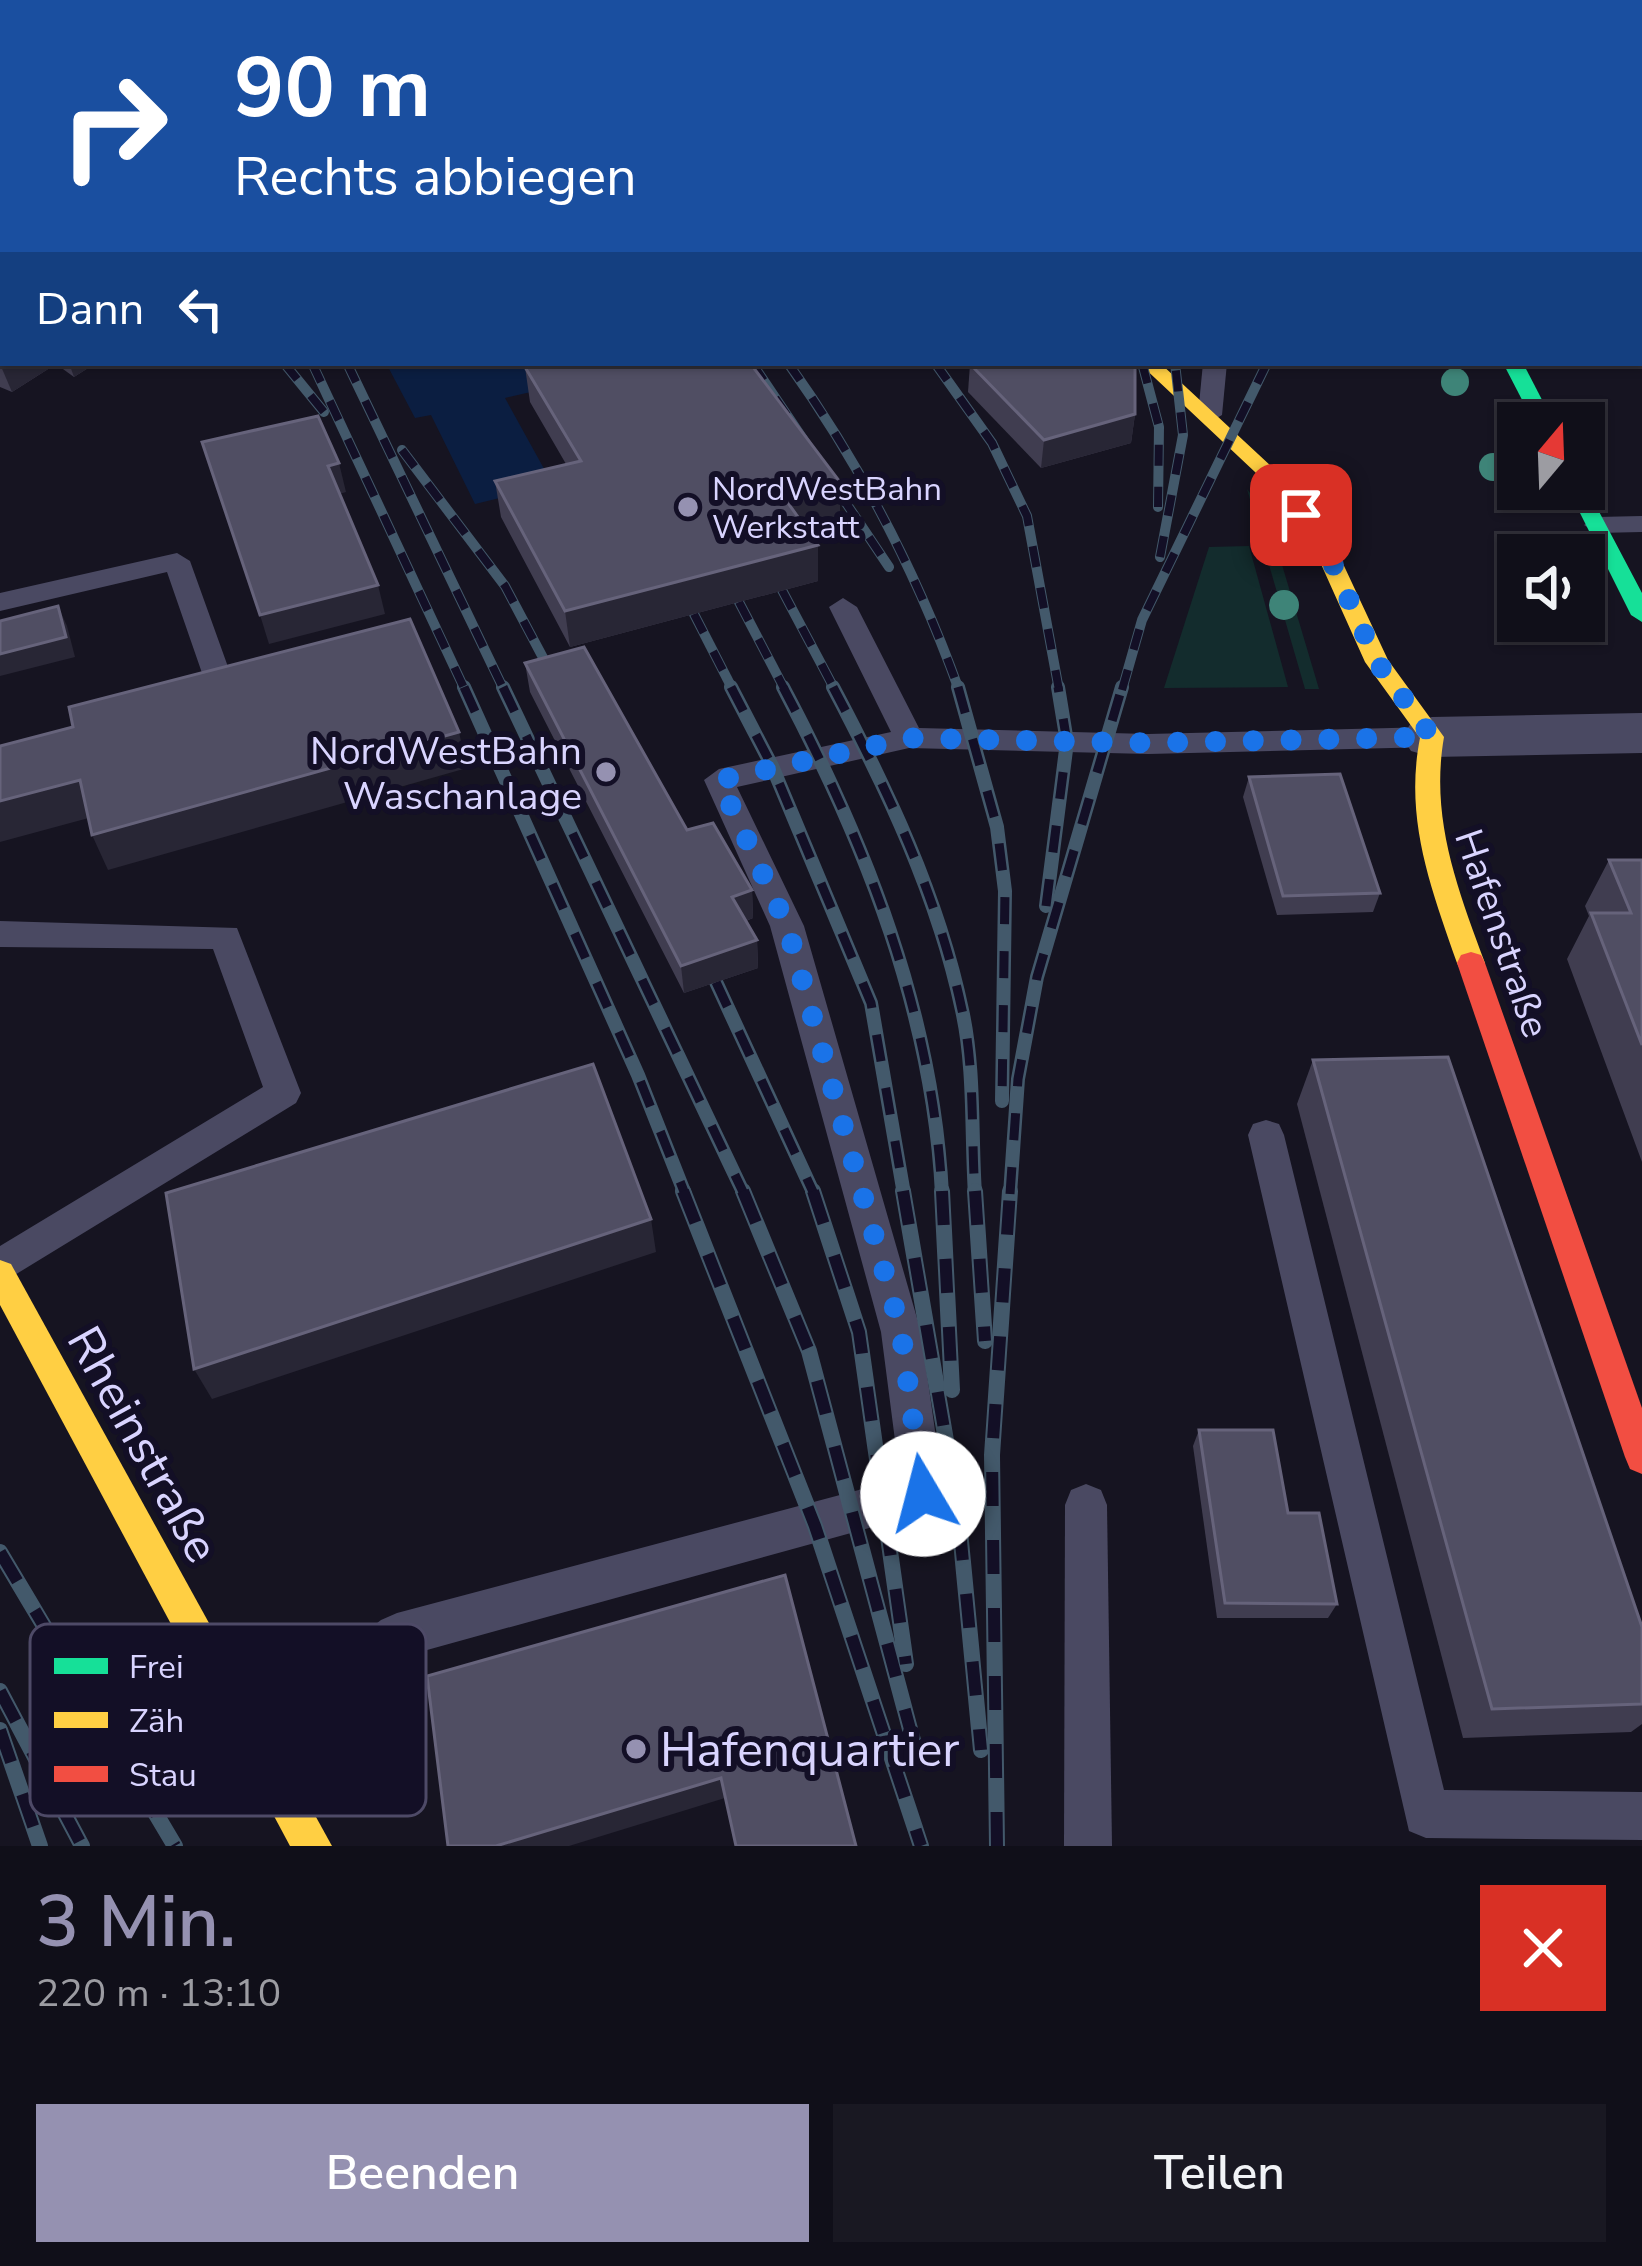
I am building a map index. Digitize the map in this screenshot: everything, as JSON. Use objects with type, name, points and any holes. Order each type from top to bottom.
[{"type":"street","points":[[1153,366],[1280,484],[1328,553],[1377,662],[1432,737],[1642,734]]},
{"type":"street","points":[[1515,366],[1533,402]]},
{"type":"street","points":[[1589,510],[1642,615]]},
{"type":"street","name":"Hafenstraße","points":[[1432,737],[1422,776],[1425,829],[1642,1457]]},
{"type":"street","name":"Rheinstraße","points":[[0,1270],[191,1624]]},
{"type":"street","name":"Rheinstraße","points":[[295,1816],[312,1846]]},
{"type":"lane","points":[[1210,415],[1215,366]]},
{"type":"lane","points":[[1597,525],[1642,524]]},
{"type":"lane","points":[[0,602],[177,561],[218,678],[152,700]]},
{"type":"lane","points":[[843,607],[909,738]]},
{"type":"lane","points":[[426,1628],[923,1494],[901,1331],[787,926],[719,780],[909,738],[1148,743],[1432,737]]},
{"type":"lane","points":[[0,934],[225,937],[284,1093],[0,1270]]},
{"type":"lane","points":[[1266,1135],[1426,1814],[1642,1816]]},
{"type":"lane","points":[[1086,1505],[1088,1846]]},
{"type":"green space","points":[[1247,489],[1298,557],[1280,558],[1319,689],[1305,689]]},
{"type":"green space","points":[[1249,546],[1288,687],[1164,688],[1209,547]]},
{"type":"water","points":[[388,366],[644,366],[505,398],[553,485],[475,504],[431,415],[415,418]]},
{"type":"building","name":"NordWestBahn Werkstatt","points":[[752,366],[840,482],[783,496],[818,545],[565,611],[495,481],[581,461],[525,367]]},
{"type":"building","points":[[972,366],[1135,368],[1135,414],[1044,440]]},
{"type":"building","points":[[318,416],[339,463],[328,466],[378,585],[260,615],[202,442]]},
{"type":"building","points":[[58,606],[66,637],[0,654],[0,621]]},
{"type":"building","points":[[410,619],[459,732],[92,835],[80,780],[0,801],[0,746],[73,727],[69,707]]},
{"type":"building","name":"NordWestBahn Waschanlage","points":[[584,647],[687,830],[713,823],[752,890],[732,897],[757,940],[681,966],[525,663]]},
{"type":"building","points":[[1340,774],[1380,893],[1283,896],[1249,777]]},
{"type":"building","points":[[1609,860],[1642,860],[1642,1045],[1591,913],[1631,913]]},
{"type":"building","points":[[1448,1057],[1642,1627],[1642,1704],[1492,1709],[1313,1060]]},
{"type":"building","points":[[593,1064],[651,1219],[194,1369],[166,1193]]},
{"type":"building","points":[[1199,1430],[1273,1430],[1288,1513],[1319,1513],[1337,1604],[1225,1603]]},
{"type":"building","name":"Hafenquartier","points":[[785,1575],[856,1846],[736,1846],[721,1778],[496,1846],[448,1846],[427,1676]]},
{"type":"railway","points":[[286,366],[324,412]]},
{"type":"railway","points":[[313,366],[465,690]]},
{"type":"railway","points":[[348,366],[504,690]]},
{"type":"railway","points":[[754,366],[889,567]]},
{"type":"railway","points":[[790,366],[885,520],[958,689]]},
{"type":"railway","points":[[937,366],[992,443],[1027,516],[1059,690]]},
{"type":"railway","points":[[1143,366],[1159,427],[1158,507]]},
{"type":"railway","points":[[1160,557],[1183,435],[1175,366]]},
{"type":"railway","points":[[1122,690],[1142,620],[1266,366]]},
{"type":"railway","points":[[402,450],[505,586],[557,684]]},
{"type":"railway","points":[[782,590],[835,690]]},
{"type":"railway","points":[[739,602],[785,690]]},
{"type":"railway","points":[[694,614],[733,690]]},
{"type":"railway","points":[[464,687],[638,1075],[685,1194]]},
{"type":"railway","points":[[503,687],[744,1194]]},
{"type":"railway","points":[[731,687],[772,766],[871,1003],[904,1194]]},
{"type":"railway","points":[[783,687],[842,807],[890,932],[925,1061],[942,1194]]},
{"type":"railway","points":[[833,687],[909,844],[952,968],[969,1055],[975,1194]]},
{"type":"railway","points":[[1046,906],[1067,742],[1058,687]]},
{"type":"railway","points":[[1010,1194],[1018,1079],[1037,977],[1122,687]]},
{"type":"railway","points":[[958,689],[997,827],[1005,891],[1002,1101]]},
{"type":"railway","points":[[716,982],[814,1194]]},
{"type":"railway","points":[[683,1191],[815,1526],[921,1846]]},
{"type":"railway","points":[[743,1191],[809,1351],[918,1759]]},
{"type":"railway","points":[[903,1191],[958,1510],[981,1750]]},
{"type":"railway","points":[[942,1191],[952,1390]]},
{"type":"railway","points":[[975,1191],[985,1341]]},
{"type":"railway","points":[[997,1846],[992,1455],[1010,1191]]},
{"type":"railway","points":[[814,1194],[859,1332],[906,1664]]},
{"type":"railway","points":[[0,1552],[43,1624]]},
{"type":"railway","points":[[0,1691],[30,1748]]},
{"type":"railway","points":[[0,1730],[40,1846]]},
{"type":"railway","points":[[66,1816],[82,1846]]},
{"type":"railway","points":[[157,1816],[175,1846]]},
{"type":"traffic: fast","points":[[1515,366],[1533,402]]},
{"type":"traffic: fast","points":[[1589,510],[1642,615]]},
{"type":"traffic: slow","points":[[1152,366],[1279,484],[1327,553],[1377,662],[1432,737],[1427,767],[1428,824],[1471,963]]},
{"type":"traffic: slow","points":[[0,1274],[191,1624]]},
{"type":"traffic: slow","points":[[296,1816],[312,1846]]},
{"type":"traffic: jam","points":[[1471,963],[1642,1457]]},
{"type":"place","name":"NordWestBahn Werkstatt","points":[[688,507]]},
{"type":"place","name":"NordWestBahn Waschanlage","points":[[606,772]]},
{"type":"place","name":"Hafenquartier","points":[[636,1749]]},
{"type":"route","points":[[923,1494],[901,1331],[787,926],[719,780],[863,744],[909,738],[1148,743],[1432,737],[1377,662],[1328,553],[1301,515]]}]
